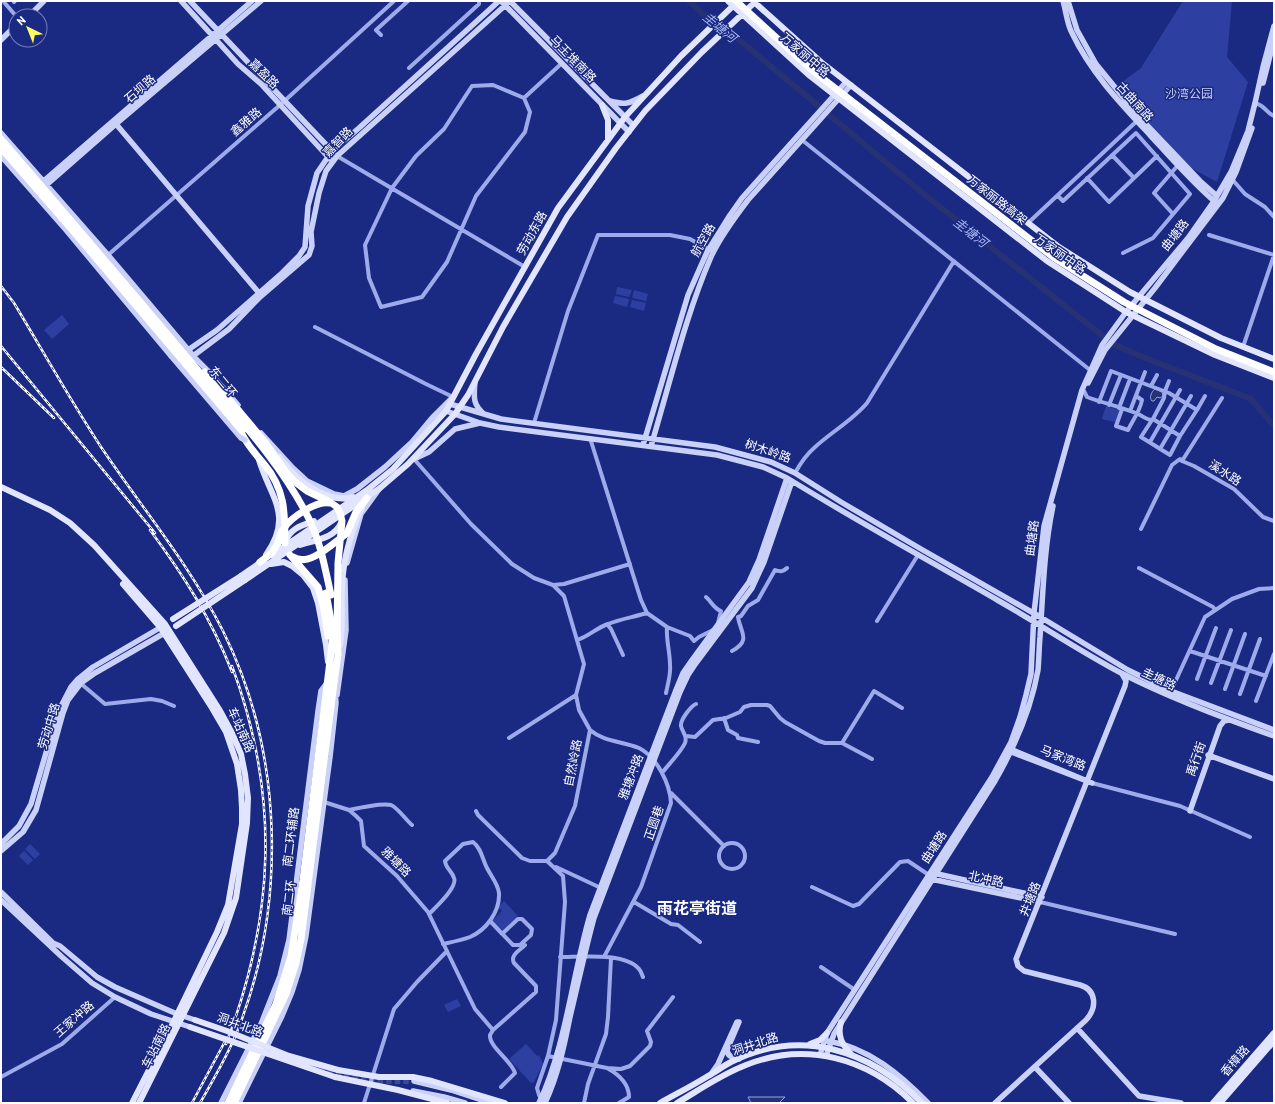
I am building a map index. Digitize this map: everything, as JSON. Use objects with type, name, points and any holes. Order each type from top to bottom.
[{"type":"highway","name":"万家丽路高架","points":[[743,1],[816,68],[1055,253],[1126,298],[1218,345],[1274,367]]},
{"type":"highway","name":"万家丽路高架","points":[[736,3],[813,72],[1052,257],[1124,302],[1216,349],[1274,372]]},
{"type":"highway","name":"东二环","points":[[1,139],[185,351],[263,448],[303,507],[310,519],[319,545],[334,609],[337,635],[331,682]]},
{"type":"highway","name":"东二环","points":[[1,148],[236,424],[256,445],[297,506],[309,529],[318,556],[330,613],[334,655],[328,672],[331,682]]},
{"type":"highway","points":[[185,351],[216,383],[265,442],[295,482],[307,491],[335,501],[342,521],[338,563],[337,635]]},
{"type":"highway","points":[[236,424],[245,440],[259,460],[266,467],[280,491],[284,505],[281,543],[263,564]]},
{"type":"highway","points":[[334,655],[320,590],[290,554],[296,559],[310,559],[333,544],[346,533],[356,512],[367,498]]},
{"type":"highway","points":[[281,543],[282,531],[302,513],[319,503],[335,501]]},
{"type":"highway","name":"南二环","points":[[228,1103],[276,1004],[291,956],[331,682]]},
{"type":"highway","name":"南二环","points":[[234,1103],[280,1009],[296,963],[301,939],[331,682]]},
{"type":"main road","name":"万家丽中路","points":[[728,1],[736,3],[742,14],[810,76],[1048,261],[1126,312],[1215,355],[1274,378]]},
{"type":"main road","name":"万家丽中路","points":[[755,2],[821,62],[1060,247],[1130,292],[1221,338],[1274,359]]},
{"type":"main road","name":"劳动东路","points":[[263,564],[294,546],[380,488],[414,459],[455,414],[476,380],[503,327],[567,217],[633,125],[716,39],[755,2]]},
{"type":"main road","name":"劳动东路","points":[[367,490],[393,470],[404,459],[446,411],[558,208],[620,123],[681,56],[736,3]]},
{"type":"main road","points":[[602,105],[608,120],[608,140]]},
{"type":"main road","points":[[259,460],[279,510],[277,531],[263,564]]},
{"type":"main road","name":"车站南路","points":[[1,487],[50,510],[83,534],[162,626],[178,652],[226,721],[237,743],[243,764],[248,798],[247,823],[224,933],[180,1015],[139,1103]]},
{"type":"main road","points":[[335,501],[347,499],[367,490]]},
{"type":"main road","points":[[243,578],[331,514],[367,490]]},
{"type":"main road","name":"车站南路","points":[[1,491],[48,513],[78,536],[105,563],[162,626]]},
{"type":"main road","points":[[334,655],[342,627],[344,563],[356,522],[367,498]]},
{"type":"main road","points":[[281,543],[290,532],[297,527],[331,514]]},
{"type":"main road","points":[[294,546],[332,534],[338,529],[342,521]]},
{"type":"main road","points":[[263,564],[284,562],[292,566],[303,575],[315,593],[326,645],[328,672]]},
{"type":"main road","name":"劳动中路","points":[[162,626],[243,578]]},
{"type":"main road","name":"劳动中路","points":[[166,632],[243,578]]},
{"type":"main road","name":"洞井北路","points":[[195,1020],[289,1056],[338,1070],[372,1076],[413,1077],[432,1081],[505,1103]]},
{"type":"main road","name":"车站南路","points":[[132,1103],[177,1022]]},
{"type":"main road","points":[[841,1022],[839,1032],[843,1044],[853,1056]]},
{"type":"main road","name":"洞井北路","points":[[190,1027],[335,1076],[448,1103]]},
{"type":"main road","points":[[804,1044],[822,1040],[827,1033]]},
{"type":"main road","name":"香樟路","points":[[1213,1103],[1274,1033]]},
{"type":"main road","name":"香樟路","points":[[1220,1103],[1274,1041]]},
{"type":"main road","name":"洞井北路","points":[[660,1103],[739,1059],[777,1047],[804,1044],[825,1048],[868,1062],[907,1088],[922,1103]]},
{"type":"main road","name":"洞井北路","points":[[677,1103],[735,1069],[777,1055],[792,1054],[823,1055],[850,1063],[867,1070],[891,1084],[913,1103]]},
{"type":"street","name":"嘉盈路","points":[[181,1],[333,162]]},
{"type":"street","name":"嘉盈路","points":[[190,1],[337,156]]},
{"type":"street","name":"石坝路","points":[[33,193],[116,124],[214,37],[252,1]]},
{"type":"street","name":"石坝路","points":[[219,32],[261,1]]},
{"type":"street","name":"鑫雅路","points":[[108,256],[280,105],[394,1]]},
{"type":"street","points":[[381,36],[376,30],[408,1]]},
{"type":"street","points":[[409,68],[479,4],[479,1]]},
{"type":"street","name":"古曲南路","points":[[1063,1],[1072,32],[1091,67],[1110,91],[1216,199]]},
{"type":"street","name":"古曲南路","points":[[1068,1],[1077,30],[1096,64],[1139,120]]},
{"type":"street","name":"嘉智路","points":[[185,351],[217,330],[282,273],[299,256],[305,247],[308,206],[317,173],[332,151],[431,62],[505,2]]},
{"type":"street","name":"嘉智路","points":[[193,356],[229,329],[259,298],[309,255],[312,246],[311,232],[319,193],[326,171],[337,156],[505,2]]},
{"type":"street","name":"马王堆南路","points":[[505,2],[561,64],[629,132]]},
{"type":"street","name":"马王堆南路","points":[[505,2],[633,125]]},
{"type":"street","name":"曲塘路","points":[[1257,103],[1263,67],[1274,26]]},
{"type":"street","name":"石坝路","points":[[45,183],[214,37]]},
{"type":"street","name":"曲塘路","points":[[1009,750],[1029,686],[1032,663],[1034,613],[1044,526],[1082,390],[1090,370],[1103,348],[1117,330],[1133,315],[1146,299],[1223,198],[1248,131],[1274,40]]},
{"type":"street","points":[[424,55],[431,62]]},
{"type":"street","points":[[524,98],[561,64]]},
{"type":"street","name":"航空路","points":[[643,445],[688,295],[707,250],[730,215],[849,84]]},
{"type":"street","points":[[493,85],[524,98],[530,112],[525,132],[476,196],[462,231],[447,262],[422,297],[381,307],[369,278],[364,245],[392,188],[416,156],[444,129],[472,86],[493,85]]},
{"type":"street","points":[[609,101],[622,104],[631,103],[645,95]]},
{"type":"street","points":[[1257,103],[1262,105],[1270,114],[1274,116]]},
{"type":"street","points":[[1028,223],[1139,120]]},
{"type":"street","name":"航空路","points":[[651,446],[692,308],[712,256],[745,199],[802,140],[816,121]]},
{"type":"street","points":[[116,124],[259,293]]},
{"type":"street","points":[[1,133],[108,256],[185,351],[193,356],[220,383],[261,432],[302,476],[323,490],[334,494],[344,496],[353,495],[367,490]]},
{"type":"street","points":[[1058,196],[1063,201],[1136,133],[1171,172],[1174,178],[1190,194],[1153,238],[1123,253]]},
{"type":"street","points":[[802,140],[1090,370]]},
{"type":"street","points":[[1112,155],[1134,178]]},
{"type":"street","points":[[1,156],[240,438],[245,440]]},
{"type":"street","points":[[337,156],[525,268]]},
{"type":"street","points":[[1087,178],[1109,202],[1157,156]]},
{"type":"street","points":[[1173,214],[1154,193],[1180,163]]},
{"type":"street","points":[[1231,178],[1245,194],[1265,207],[1274,217]]},
{"type":"street","name":"曲塘路","points":[[1117,330],[1126,312],[1188,238],[1231,178]]},
{"type":"street","points":[[534,422],[568,311],[598,235],[670,235],[690,239],[707,250],[712,256]]},
{"type":"street","points":[[1208,235],[1274,255],[1243,347]]},
{"type":"street","points":[[795,473],[814,448],[852,419],[867,403],[954,261]]},
{"type":"street","points":[[315,326],[426,384],[453,396],[412,442],[385,467],[357,489],[344,496]]},
{"type":"street","name":"曲塘路","points":[[823,1055],[825,1048],[1009,750],[1030,703],[1039,663],[1045,570],[1050,523],[1056,494],[1084,392],[1103,348]]},
{"type":"street","points":[[1099,402],[1111,371],[1165,391],[1197,410]]},
{"type":"street","points":[[1130,411],[1145,372]]},
{"type":"street","points":[[1109,405],[1121,375]]},
{"type":"street","points":[[1151,386],[1156,375]]},
{"type":"street","points":[[1130,378],[1116,426],[1128,430],[1137,414],[1142,400],[1136,396]]},
{"type":"street","points":[[476,380],[474,396],[475,403],[486,415]]},
{"type":"street","points":[[1169,381],[1164,398],[1141,437],[1170,455],[1205,396]]},
{"type":"street","points":[[1150,442],[1180,390]]},
{"type":"street","points":[[1084,392],[1087,397],[1099,402],[1130,411],[1148,420],[1152,419],[1180,436]]},
{"type":"street","points":[[1160,449],[1191,396]]},
{"type":"street","points":[[1140,529],[1172,465],[1180,459],[1182,461],[1222,398]]},
{"type":"street","name":"树木岭路","points":[[450,404],[459,408],[501,419],[654,438],[728,450],[771,462],[795,473],[921,549],[1042,618]]},
{"type":"street","name":"树木岭路","points":[[446,411],[480,423],[717,455],[763,467],[790,480],[1041,626]]},
{"type":"street","points":[[480,423],[455,429],[429,452],[414,459],[471,524],[512,564],[534,578],[553,585],[564,584],[630,564]]},
{"type":"street","points":[[590,438],[640,600],[647,613],[667,627],[690,636],[694,641],[715,628],[721,611],[713,606],[711,601],[706,597]]},
{"type":"street","name":"溪水路","points":[[1182,461],[1194,466],[1234,489],[1263,517],[1274,521]]},
{"type":"street","name":"雅塘冲路","points":[[581,957],[683,673],[740,596],[754,572],[790,480]]},
{"type":"street","name":"雅塘冲路","points":[[542,1102],[546,1088],[559,1058],[590,915],[652,759],[688,675],[752,588],[760,573],[790,480]]},
{"type":"street","points":[[239,1103],[260,1063],[288,1003],[299,970],[306,936],[346,630],[346,565],[361,514],[380,488]]},
{"type":"street","points":[[877,621],[918,555]]},
{"type":"street","points":[[732,651],[737,649],[743,641],[744,635],[738,617],[741,616],[748,606],[758,600],[775,570],[779,572],[787,568]]},
{"type":"street","points":[[1139,568],[1213,607],[1215,610]]},
{"type":"street","name":"自然岭路","points":[[548,861],[555,853],[575,806],[590,730],[579,710],[576,695],[584,664],[564,596],[553,585]]},
{"type":"street","points":[[1171,691],[1205,617],[1232,599],[1259,589],[1274,588]]},
{"type":"street","points":[[577,640],[586,638],[593,631],[607,624],[647,613]]},
{"type":"street","name":"圭塘路","points":[[1042,618],[1128,670],[1171,691],[1274,730]]},
{"type":"street","points":[[607,624],[611,629],[623,655]]},
{"type":"street","name":"劳动中路","points":[[2,849],[22,832],[36,810],[63,713],[68,700],[79,682],[93,667],[162,626]]},
{"type":"street","name":"圭塘路","points":[[1041,626],[1122,674],[1215,715],[1274,736]]},
{"type":"street","points":[[666,693],[670,676],[666,635],[667,627]]},
{"type":"street","points":[[1197,679],[1216,628]]},
{"type":"street","points":[[1211,683],[1231,630]]},
{"type":"street","name":"劳动中路","points":[[79,682],[166,632]]},
{"type":"street","points":[[1225,689],[1246,634]]},
{"type":"street","points":[[1240,694],[1260,639]]},
{"type":"street","points":[[1190,651],[1266,676]]},
{"type":"street","points":[[1256,701],[1274,654]]},
{"type":"street","name":"井塘路","points":[[1089,782],[1125,686],[1126,681],[1122,674]]},
{"type":"street","points":[[79,682],[104,704],[151,699],[162,701],[174,706]]},
{"type":"street","points":[[331,682],[336,703]]},
{"type":"street","name":"南二环辅路","points":[[221,1103],[261,1024],[280,976],[290,933],[321,691],[331,682]]},
{"type":"street","name":"井塘路","points":[[995,1103],[1088,1021],[1094,1013],[1095,998],[1089,987],[1080,983],[1025,970],[1018,962],[1040,900],[1127,687],[1133,682],[1139,682]]},
{"type":"street","points":[[842,743],[874,691],[902,708]]},
{"type":"street","points":[[509,738],[576,695]]},
{"type":"street","points":[[662,773],[685,743],[686,736],[681,727],[681,723],[691,706],[696,704]]},
{"type":"street","points":[[686,736],[695,737],[713,720],[724,718],[740,712],[744,707],[751,705],[767,705],[770,706],[785,722],[819,741],[825,743],[842,743],[872,759]]},
{"type":"street","name":"禹行街","points":[[1189,811],[1218,724],[1215,715]]},
{"type":"street","points":[[724,718],[728,730],[737,735],[738,738],[758,742]]},
{"type":"street","name":"禹行街","points":[[1208,755],[1221,724],[1224,721],[1229,720]]},
{"type":"street","name":"正圆巷","points":[[590,730],[597,736],[640,749],[652,759],[662,773],[671,792],[671,803],[641,887],[604,957]]},
{"type":"street","name":"马家湾路","points":[[1009,750],[1089,782]]},
{"type":"street","points":[[1208,755],[1274,779]]},
{"type":"street","points":[[1089,782],[1180,806],[1250,837]]},
{"type":"street","points":[[671,792],[724,846]]},
{"type":"street","points":[[324,802],[349,810],[370,806],[391,805],[412,825]]},
{"type":"street","name":"雅塘路","points":[[349,810],[361,821],[364,846],[397,876],[429,914],[475,1009],[493,1030]]},
{"type":"street","points":[[476,811],[478,815],[522,858],[530,861],[548,861],[562,876],[565,902],[556,1020],[548,1056],[537,1088],[542,1102]]},
{"type":"street","points":[[429,914],[452,889],[456,882],[454,876],[447,868],[445,861],[463,844],[473,842],[480,850],[486,866],[495,881],[499,892],[498,904],[490,921],[471,936],[443,944]]},
{"type":"street","points":[[729,843],[736,843],[743,848],[746,854],[744,862],[739,868],[732,870],[725,867],[720,862],[719,854],[724,846],[729,843]]},
{"type":"street","points":[[812,887],[853,906],[859,904],[900,862],[908,861],[931,876]]},
{"type":"street","points":[[554,866],[601,888]]},
{"type":"street","name":"曲塘路","points":[[827,1033],[931,876]]},
{"type":"street","name":"北冲路","points":[[931,876],[1040,900]]},
{"type":"street","points":[[1,887],[5,891],[8,898]]},
{"type":"street","name":"洞井北路","points":[[1,892],[54,943],[60,946],[97,977],[115,987],[195,1020]]},
{"type":"street","name":"洞井北路","points":[[1,900],[87,979],[115,997],[151,1014],[190,1027]]},
{"type":"street","points":[[1040,900],[1175,934]]},
{"type":"street","points":[[634,902],[671,924],[678,925],[700,942]]},
{"type":"street","points":[[490,921],[502,934],[513,945],[520,945],[531,935],[532,929],[522,919],[518,919],[502,934]]},
{"type":"street","points":[[501,1087],[515,1074],[513,1066],[491,1042],[490,1035],[493,1030],[536,992],[536,986],[512,960],[513,957],[525,945]]},
{"type":"street","points":[[364,1103],[394,1009],[417,982],[447,951]]},
{"type":"street","points":[[560,957],[604,957],[626,960],[634,964],[640,970],[643,978]]},
{"type":"street","points":[[584,1103],[588,1084],[606,1034],[611,958]]},
{"type":"street","points":[[821,967],[855,990]]},
{"type":"street","name":"王家冲路","points":[[1,1077],[62,1044],[115,997]]},
{"type":"street","points":[[548,1056],[607,1068],[621,1069],[630,1066],[650,1046],[651,1042],[647,1031],[673,997]]},
{"type":"street","points":[[708,1077],[718,1064],[737,1022],[739,1022],[727,1050],[731,1057],[739,1059]]},
{"type":"street","points":[[1077,1030],[1135,1095],[1140,1098],[1169,1103]]},
{"type":"street","points":[[1077,1030],[1139,1096],[1181,1103]]},
{"type":"street","points":[[260,1063],[266,1058],[275,1056],[314,1067],[274,1048],[272,1036]]},
{"type":"street","points":[[822,1040],[843,1044],[879,1060],[898,1074],[928,1103]]},
{"type":"street","name":"曲塘路","points":[[822,1040],[825,1048]]},
{"type":"street","points":[[1036,1067],[1069,1103]]},
{"type":"street","points":[[607,1068],[616,1073],[629,1091],[629,1097],[619,1103]]},
{"type":"street","points":[[414,1081],[452,1090],[491,1103]]},
{"type":"street","points":[[413,1091],[465,1103]]},
{"type":"green space","name":"沙湾公园","points":[[1183,1],[1232,1],[1227,57],[1248,82],[1217,182],[1184,164],[1114,88],[1141,68]]},
{"type":"green space","points":[[617,287],[632,290],[629,297],[616,294]]},
{"type":"green space","points":[[634,290],[648,294],[646,301],[632,298]]},
{"type":"green space","points":[[615,296],[629,299],[627,307],[613,303]]},
{"type":"green space","points":[[632,300],[646,303],[644,311],[630,307]]},
{"type":"green space","points":[[62,315],[69,324],[52,339],[44,330]]},
{"type":"green space","points":[[1106,406],[1119,410],[1115,422],[1102,419]]},
{"type":"green space","points":[[30,844],[40,854],[35,859],[25,849]]},
{"type":"green space","points":[[24,851],[33,860],[28,865],[19,856]]},
{"type":"green space","points":[[504,901],[518,916],[503,931],[492,921],[502,911],[498,907]]},
{"type":"green space","points":[[457,999],[461,1006],[448,1012],[444,1005]]},
{"type":"green space","points":[[526,1044],[537,1056],[539,1055],[543,1064],[534,1082],[531,1083],[509,1059]]},
{"type":"water","points":[[1155,389],[1162,392],[1163,396],[1160,398],[1157,397],[1154,401],[1152,401],[1151,395]]},
{"type":"water","points":[[748,1097],[785,1097],[779,1103],[751,1103]]},
{"type":"waterway","name":"圭塘河","points":[[689,1],[703,14],[737,38],[925,195],[1113,344],[1251,399],[1274,426]]},
{"type":"tunnel","points":[[320,1067],[343,1075],[366,1079],[414,1081]]},
{"type":"railway","points":[[1,286],[14,303],[101,447],[181,560],[210,607],[223,631],[243,678],[258,728],[267,779],[272,830],[271,882],[264,933],[253,984],[237,1032],[200,1103]]},
{"type":"railway","points":[[1,346],[155,533]]},
{"type":"railway","points":[[1,367],[54,418]]},
{"type":"railway","points":[[150,530],[174,564],[206,615],[232,672]]},
{"type":"railway","points":[[226,1044],[242,996],[254,949],[262,902],[265,856],[264,809],[258,762],[248,714],[232,666]]},
{"type":"railway","points":[[192,1103],[226,1039]]},
{"type":"district","name":"雨花亭街道","points":[[697,908]]}]
